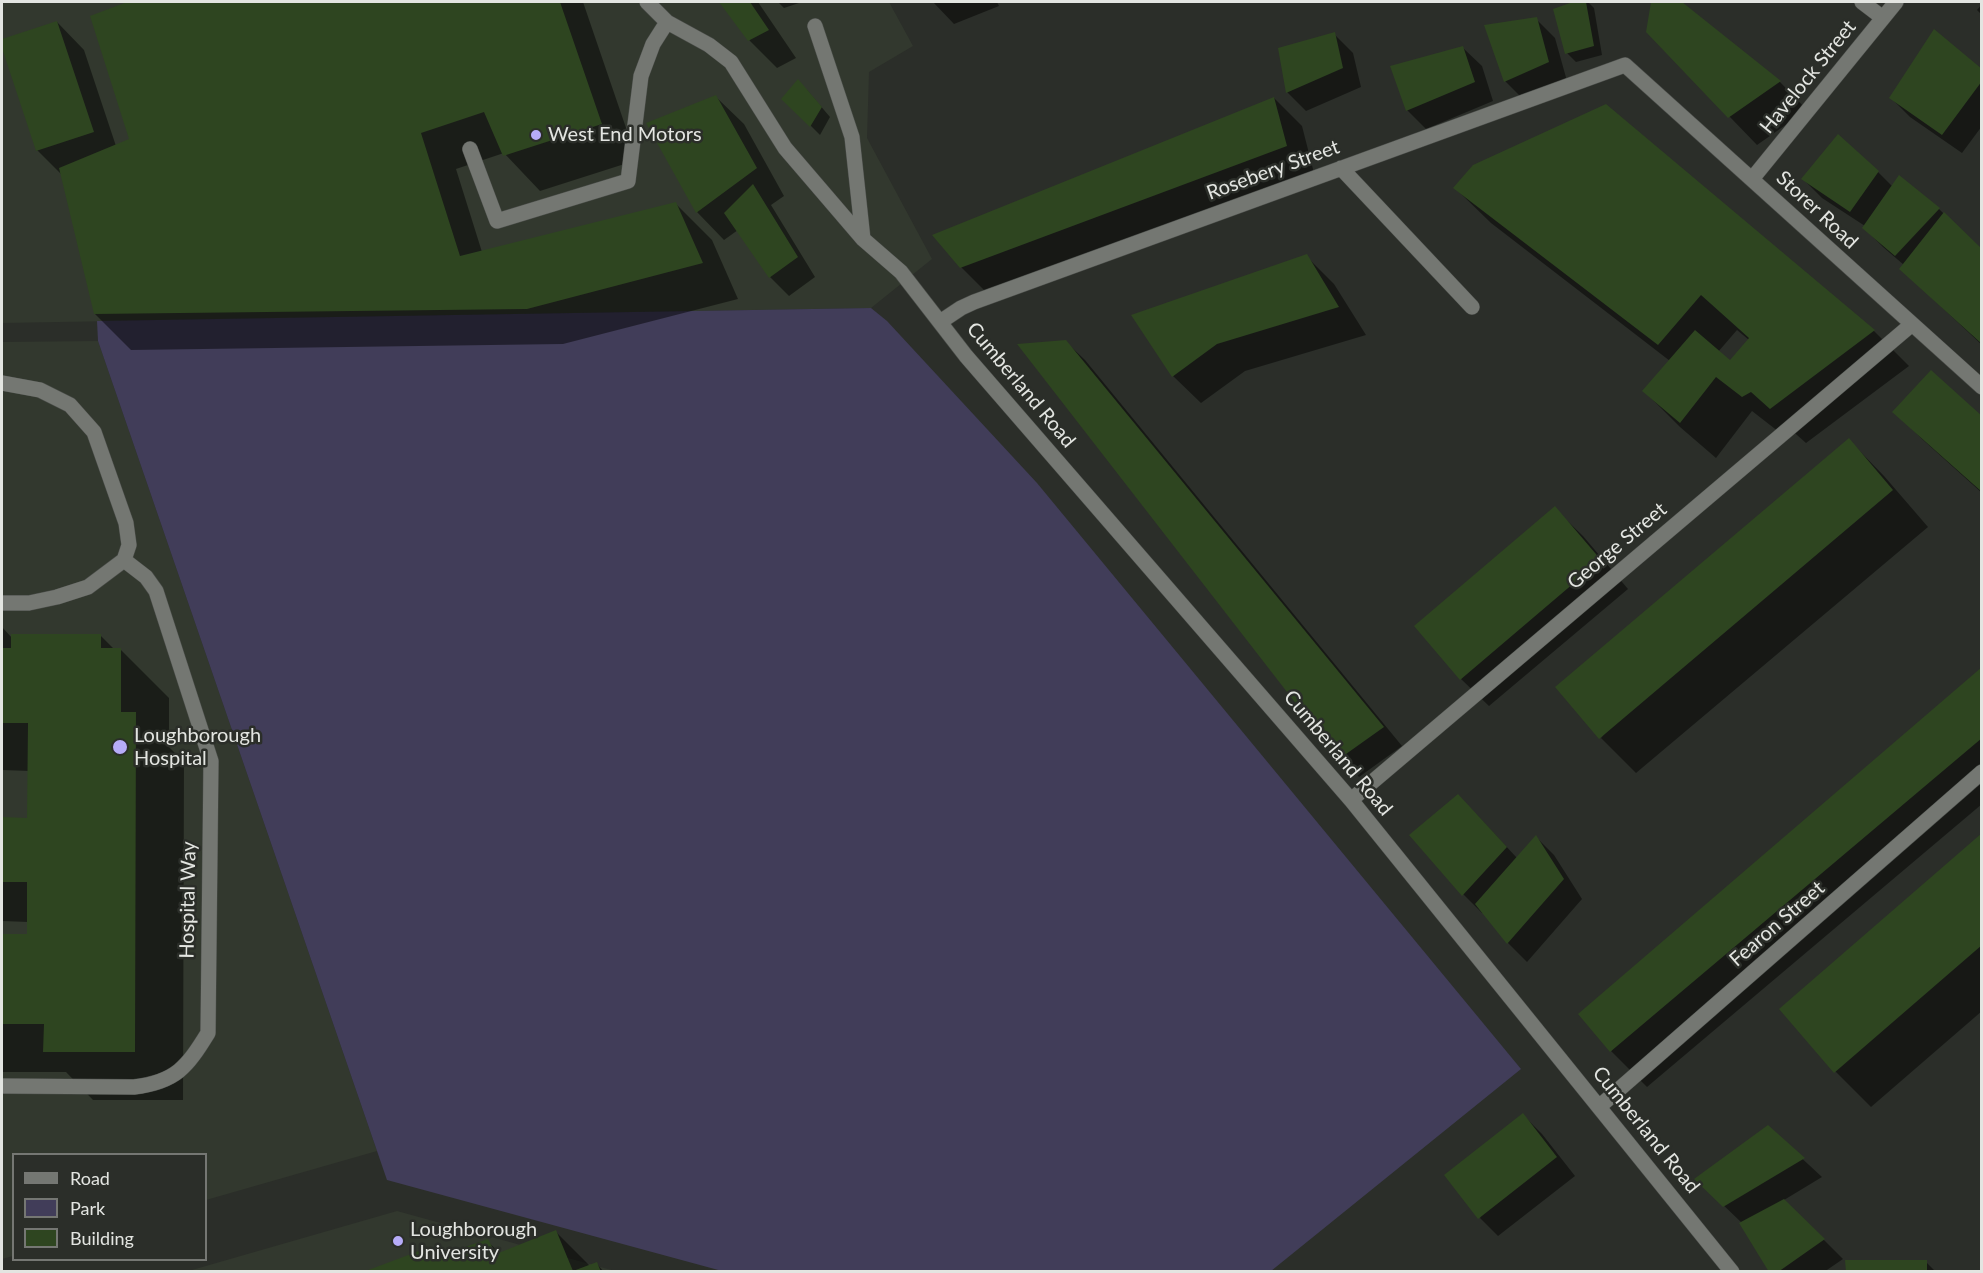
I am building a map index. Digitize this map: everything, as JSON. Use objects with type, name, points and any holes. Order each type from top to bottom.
[{"type":"street","name":"Cumberland Road","points":[[647,2],[667,22],[708,45],[731,62],[785,148],[863,239],[901,272],[966,356],[1351,800],[1732,1272]]},
{"type":"street","points":[[1862,2],[1883,18]]},
{"type":"street","name":"Havelock Street","points":[[1752,179],[1896,2]]},
{"type":"street","points":[[470,149],[496,221],[628,181],[641,76],[653,44],[667,22]]},
{"type":"street","points":[[815,26],[852,137],[863,239]]},
{"type":"street","name":"Storer Road","points":[[1625,65],[1982,387]]},
{"type":"street","name":"Rosebery Street","points":[[939,322],[974,302],[1625,65]]},
{"type":"street","points":[[1341,168],[1472,307]]},
{"type":"street","name":"George Street","points":[[1351,800],[1911,325]]},
{"type":"street","points":[[2,383],[40,390],[70,405],[93,432],[126,523],[129,545],[124,560],[88,587],[29,603],[2,603]]},
{"type":"street","name":"Hospital Way","points":[[2,1086],[134,1087],[155,1084],[170,1077],[192,1060],[208,1033],[211,761],[156,591],[146,577],[124,560]]},
{"type":"street","name":"Fearon Street","points":[[1600,1106],[1982,772]]},
{"type":"shaded area","points":[[2,2],[889,2],[913,46],[869,72],[867,138],[932,259],[871,308],[2,323]]},
{"type":"shaded area","name":"Loughborough Hospital","points":[[98,341],[377,1151],[207,1200],[207,1153],[12,1153],[12,1256],[2,1259],[2,342]]},
{"type":"shaded area","name":"Loughborough University","points":[[397,1211],[615,1271],[185,1272]]},
{"type":"green space","points":[[871,308],[887,321],[1037,483],[1521,1069],[1271,1271],[722,1271],[387,1180],[98,341],[97,321]]},
{"type":"building","points":[[127,2],[560,2],[602,124],[503,156],[484,112],[421,133],[460,256],[676,202],[703,263],[527,309],[94,314],[59,168],[129,139],[90,16]]},
{"type":"building","points":[[719,2],[750,2],[769,30],[748,41]]},
{"type":"building","points":[[1573,2],[1586,2],[1594,46],[1565,54],[1553,9]]},
{"type":"building","points":[[1651,2],[1682,2],[1781,81],[1728,118],[1646,32]]},
{"type":"building","points":[[1537,17],[1549,62],[1504,82],[1484,25]]},
{"type":"building","points":[[57,21],[94,132],[36,151],[2,48],[2,39]]},
{"type":"building","points":[[1934,29],[1982,69],[1982,81],[1942,135],[1889,98]]},
{"type":"building","points":[[1335,32],[1343,68],[1286,93],[1278,48]]},
{"type":"building","points":[[1463,46],[1475,82],[1406,111],[1390,66]]},
{"type":"building","points":[[798,79],[822,107],[810,127],[781,99]]},
{"type":"building","points":[[716,95],[757,168],[696,213],[646,123]]},
{"type":"building","points":[[1274,97],[1287,146],[960,268],[932,235]]},
{"type":"building","points":[[1606,104],[1875,330],[1770,409],[1751,392],[1742,397],[1716,377],[1680,423],[1642,391],[1695,330],[1730,360],[1749,338],[1701,295],[1658,345],[1453,188],[1473,165]]},
{"type":"building","points":[[1838,134],[1879,171],[1850,212],[1801,179]]},
{"type":"building","points":[[1899,175],[1940,208],[1895,256],[1862,228]]},
{"type":"building","points":[[753,184],[798,257],[769,278],[724,213]]},
{"type":"building","points":[[1944,212],[1982,249],[1982,344],[1899,269]]},
{"type":"building","points":[[1307,254],[1339,307],[1217,344],[1172,377],[1131,315]]},
{"type":"building","points":[[1066,340],[1384,727],[1339,759],[1017,344]]},
{"type":"building","points":[[1931,370],[1982,416],[1982,492],[1892,412]]},
{"type":"building","points":[[1849,438],[1893,490],[1599,739],[1555,687]]},
{"type":"building","points":[[1555,506],[1601,560],[1460,680],[1414,626]]},
{"type":"building","points":[[11,634],[101,634],[101,648],[121,648],[121,712],[136,712],[135,1052],[43,1052],[44,1024],[2,1024],[2,934],[27,934],[27,882],[2,882],[2,817],[27,818],[28,723],[2,723],[2,648],[11,648]]},
{"type":"building","points":[[1982,667],[1982,738],[1610,1052],[1578,1014]]},
{"type":"building","points":[[1458,794],[1507,847],[1462,896],[1409,835]]},
{"type":"building","points":[[1982,833],[1982,945],[1834,1073],[1779,1009]]},
{"type":"building","points":[[1536,835],[1564,879],[1507,944],[1475,904]]},
{"type":"building","points":[[1523,1113],[1557,1157],[1478,1219],[1444,1175]]},
{"type":"building","points":[[1768,1125],[1805,1158],[1723,1207],[1694,1179]]},
{"type":"building","points":[[1784,1199],[1825,1239],[1778,1272],[1769,1272],[1739,1223]]},
{"type":"building","points":[[556,1230],[573,1271],[597,1262],[601,1272],[363,1272],[427,1248],[431,1259],[488,1239],[496,1254]]},
{"type":"building","points":[[1845,1260],[1927,1260],[1927,1272],[1846,1272]]},
{"type":"place","name":"West End Motors","points":[[536,135]]},
{"type":"place","name":"Loughborough Hospital","points":[[120,747]]},
{"type":"place","name":"Loughborough University","points":[[398,1241]]}]
